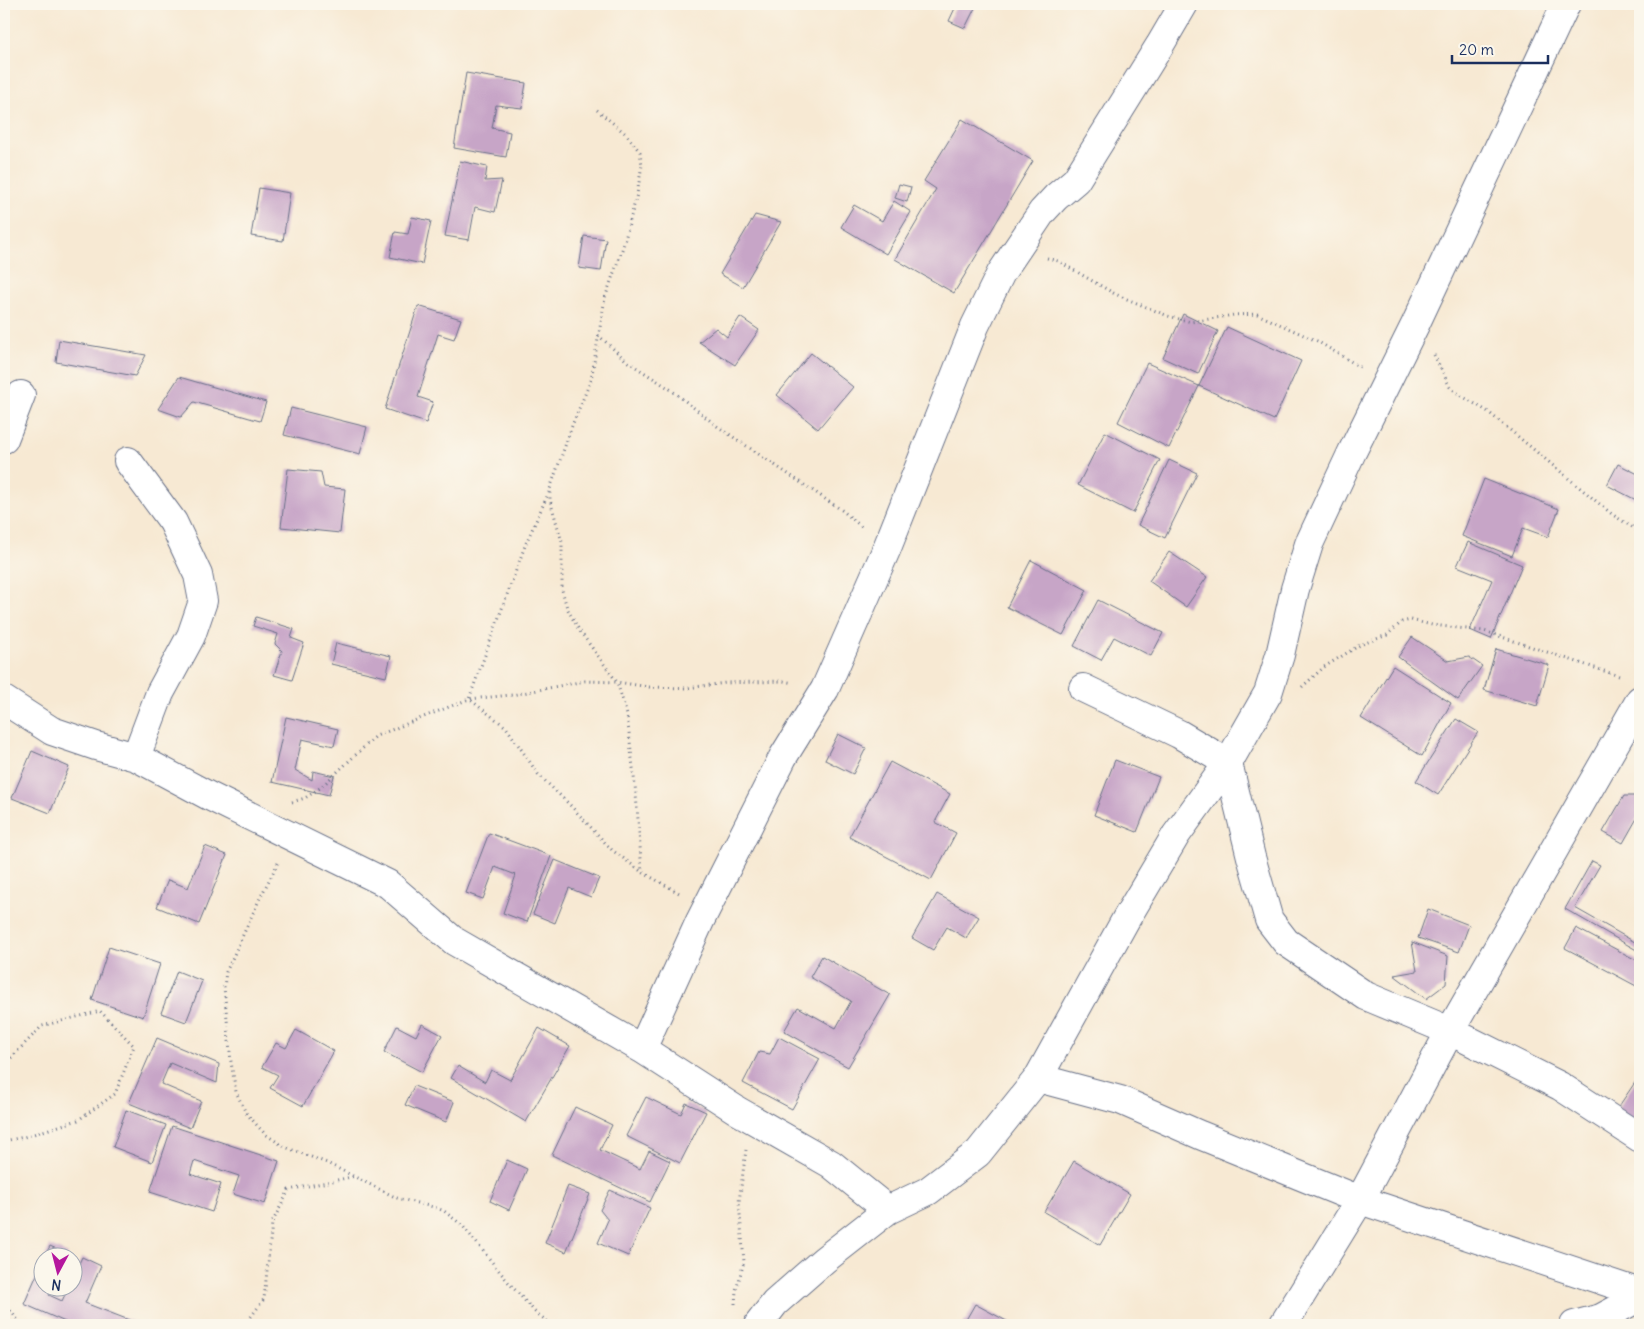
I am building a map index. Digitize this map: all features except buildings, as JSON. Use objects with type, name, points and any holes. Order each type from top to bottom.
[{"type":"street","points":[[642,1048],[700,920],[782,757],[825,688],[887,548],[976,326],[1001,272],[1042,212],[1056,196],[1076,180],[1184,4]]},
{"type":"street","points":[[758,1325],[774,1303],[824,1260],[888,1210],[928,1190],[978,1153],[1038,1078],[1126,919],[1176,835],[1228,762],[1268,693],[1280,655],[1295,589],[1309,544],[1415,325],[1566,4]]},
{"type":"street","points":[[4,439],[21,395]]},
{"type":"street","points":[[128,461],[173,522],[198,575],[203,601],[190,636],[160,693],[136,757]]},
{"type":"street","points":[[1083,688],[1179,734],[1228,762],[1251,857],[1269,920],[1286,942],[1366,996],[1450,1031],[1560,1086],[1640,1138]]},
{"type":"street","points":[[4,700],[52,731],[136,757],[388,884],[454,941],[642,1048],[738,1110],[831,1164],[888,1210]]},
{"type":"street","points":[[1283,1325],[1360,1200],[1450,1031],[1640,700]]},
{"type":"street","points":[[1038,1078],[1120,1100],[1200,1135],[1360,1200],[1640,1293]]},
{"type":"street","points":[[1574,1325],[1601,1318],[1640,1297]]},
{"type":"path","points":[[469,699],[526,543],[550,489],[591,380],[605,298],[623,248],[637,194],[642,165],[640,152],[626,134],[597,110]]},
{"type":"path","points":[[1010,260],[1034,256],[1058,261],[1115,294],[1168,316],[1191,322],[1234,315],[1256,314],[1317,341],[1386,383]]},
{"type":"path","points":[[1415,325],[1436,358],[1450,386],[1460,395],[1487,411],[1613,516],[1640,532]]},
{"type":"path","points":[[598,335],[628,362],[670,389],[718,426],[843,511],[887,548]]},
{"type":"path","points":[[550,489],[550,500],[562,542],[562,590],[567,608],[579,630],[617,682],[627,715],[642,872]]},
{"type":"path","points":[[1296,692],[1331,663],[1360,645],[1387,635],[1402,622],[1411,620],[1432,625],[1484,631],[1622,677]]},
{"type":"path","points":[[246,814],[305,798],[320,788],[376,736],[469,699],[512,695],[585,681],[617,682],[649,687],[687,688],[726,683],[783,681],[825,688]]},
{"type":"path","points":[[469,699],[506,727],[538,774],[612,850],[642,872],[687,898],[700,920]]},
{"type":"path","points":[[292,836],[260,898],[226,972],[224,987],[230,1062],[236,1092],[246,1113],[264,1134],[285,1147],[356,1176],[397,1198],[444,1211],[462,1225],[535,1312],[552,1325]]},
{"type":"path","points":[[4,1065],[42,1026],[100,1011],[134,1046],[116,1094],[78,1120],[24,1137],[4,1141]]},
{"type":"path","points":[[735,1308],[736,1290],[744,1262],[739,1202],[747,1147],[738,1110]]},
{"type":"path","points":[[245,1325],[264,1299],[272,1223],[289,1190],[356,1176]]},
{"type":"path","points":[[4,1303],[22,1325]]}]
